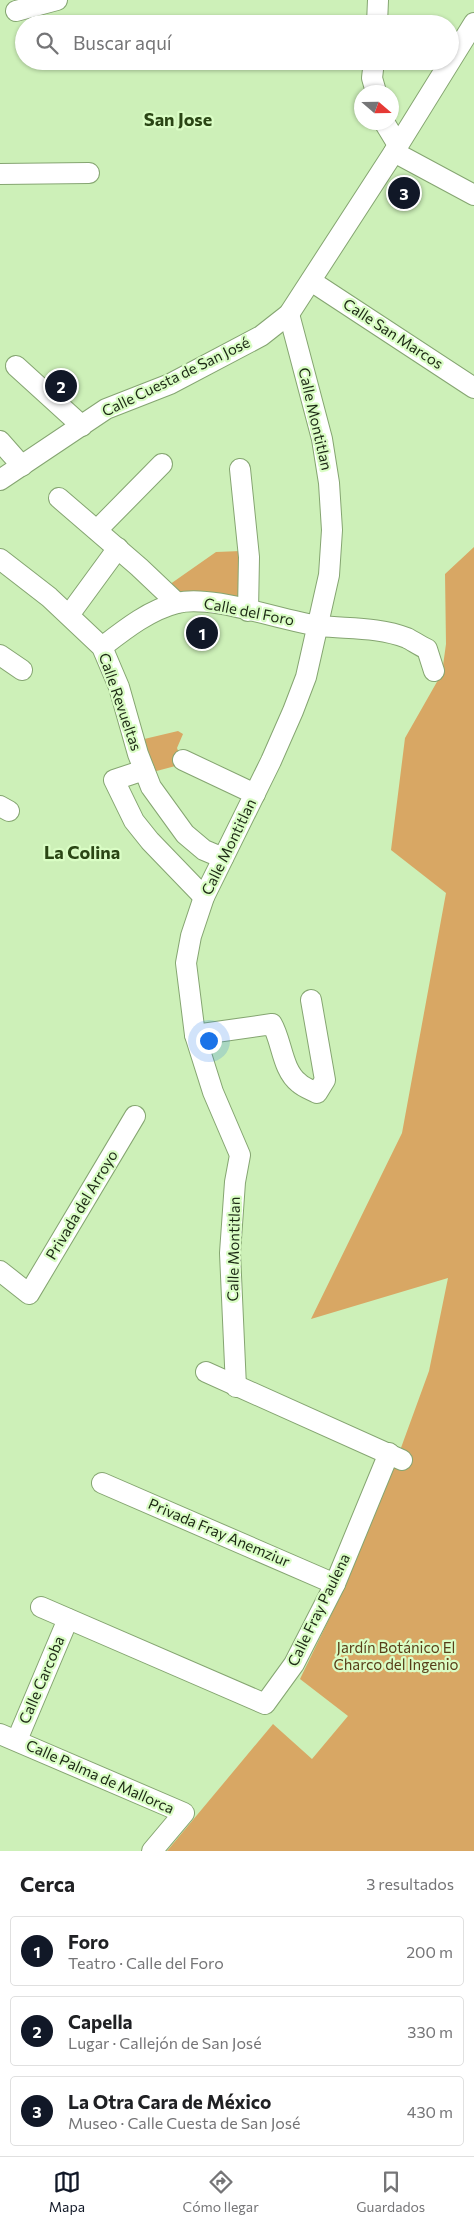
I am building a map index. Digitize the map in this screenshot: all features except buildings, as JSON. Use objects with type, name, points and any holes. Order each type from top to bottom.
[{"type":"street","points":[[16,11],[57,0]]},
{"type":"street","points":[[377,15],[378,0]]},
{"type":"street","name":"Calle Cuesta de San José","points":[[459,47],[474,23]]},
{"type":"street","points":[[373,70],[372,78],[374,85]]},
{"type":"street","name":"Calle Cuesta de San José","points":[[0,480],[106,409],[170,384],[261,336],[289,314],[445,70]]},
{"type":"street","points":[[388,130],[396,149],[474,195]]},
{"type":"street","points":[[0,174],[89,173]]},
{"type":"street","name":"Calle San Marcos","points":[[311,281],[474,388]]},
{"type":"street","name":"Calle Montitlan","points":[[236,1387],[230,1253],[235,1182],[240,1155],[213,1092],[195,1035],[186,963],[191,936],[204,897],[294,711],[306,677],[329,575],[332,530],[329,483],[322,439],[289,314]]},
{"type":"street","points":[[16,366],[82,426]]},
{"type":"street","points":[[0,441],[22,466]]},
{"type":"street","points":[[97,530],[162,464]]},
{"type":"street","points":[[240,469],[249,558],[248,611]]},
{"type":"street","points":[[59,498],[118,548],[177,602]]},
{"type":"street","points":[[69,615],[118,548]]},
{"type":"street","name":"Calle Revueltas","points":[[0,559],[69,615],[102,647],[118,688],[151,788],[185,834],[204,850],[223,858]]},
{"type":"street","name":"Calle del Foro","points":[[102,647],[149,614],[177,602],[202,601],[319,626],[371,629],[407,638],[427,649],[434,672]]},
{"type":"street","points":[[0,655],[22,670]]},
{"type":"street","points":[[184,760],[255,794]]},
{"type":"street","name":"Calle Revueltas","points":[[144,770],[114,780],[134,821],[150,841],[204,897]]},
{"type":"street","points":[[195,1035],[272,1024],[276,1031],[283,1058],[298,1083],[317,1093],[325,1080],[311,1000]]},
{"type":"street","name":"Privada del Arroyo","points":[[0,1271],[29,1294],[135,1116]]},
{"type":"street","points":[[206,1372],[236,1387]]},
{"type":"street","name":"Calle Fray Paulena","points":[[68,1620],[265,1704],[294,1664],[335,1584],[396,1456],[236,1387]]},
{"type":"street","name":"Privada Fray Anemziur","points":[[102,1483],[335,1584]]},
{"type":"street","points":[[41,1608],[68,1620]]},
{"type":"street","name":"Calle Carcoba","points":[[8,1737],[68,1620]]},
{"type":"street","name":"Calle Palma de Mallorca","points":[[8,1737],[184,1814],[152,1851]]},
{"type":"green space","name":"Jardín Botánico El Charco del Ingenio","points":[[474,547],[474,1851],[167,1851],[273,1724],[312,1759],[348,1716],[300,1679],[345,1586],[398,1456],[429,1371],[448,1278],[311,1319],[402,1133],[446,893],[391,850],[405,738],[442,673],[446,644],[445,574]]},
{"type":"green space","points":[[241,551],[242,602],[187,591],[172,592],[166,587],[216,552]]},
{"type":"green space","points":[[178,731],[183,734],[177,748],[183,764],[149,773],[140,740]]},
{"type":"place","name":"La Otra Cara de México","points":[[404,193]]},
{"type":"place","name":"Capella","points":[[61,386]]},
{"type":"place","name":"Foro","points":[[202,633]]},
{"type":"district","name":"San Jose","points":[[178,120]]},
{"type":"district","name":"La Colina","points":[[82,853]]}]
